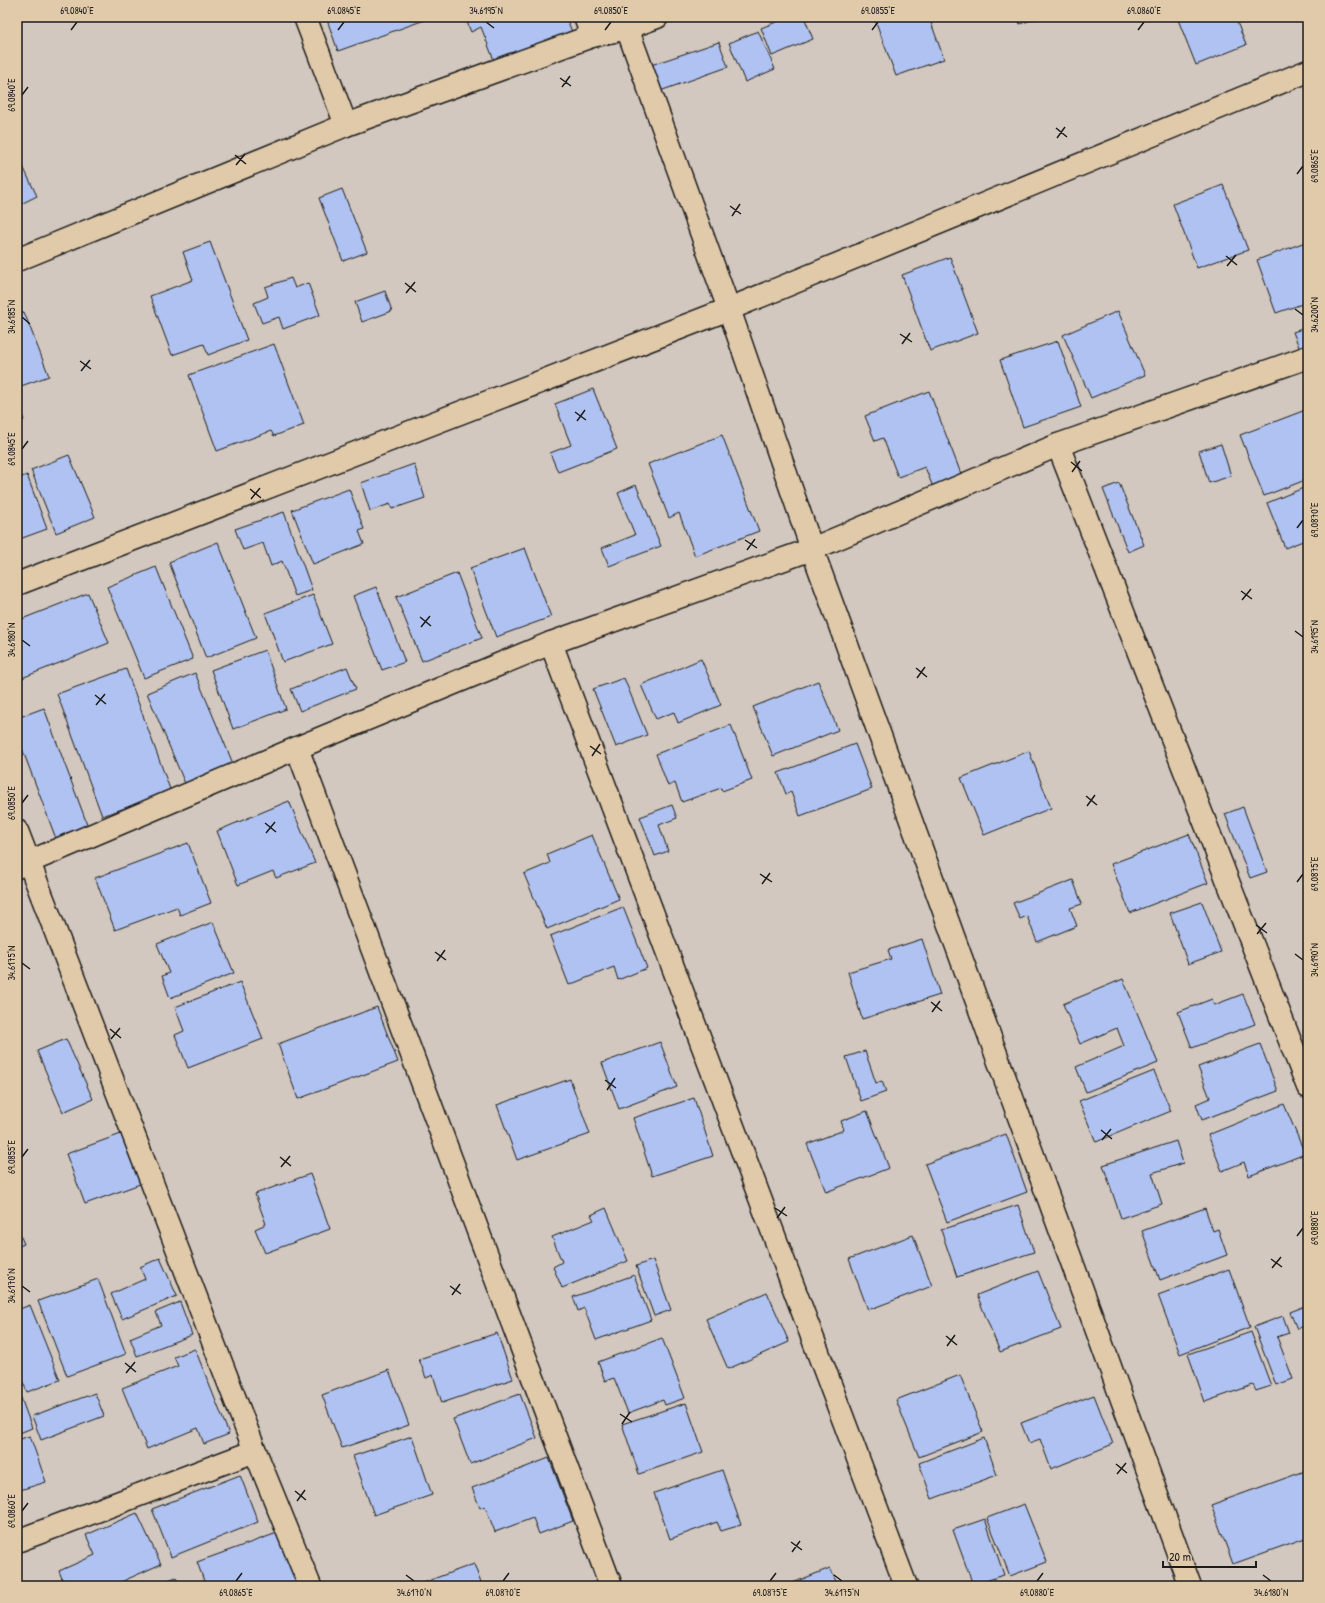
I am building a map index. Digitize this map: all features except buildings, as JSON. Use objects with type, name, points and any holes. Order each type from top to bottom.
[{"type":"street","points":[[305,17],[346,125]]},
{"type":"street","points":[[17,260],[589,26],[627,28],[657,17]]},
{"type":"street","points":[[627,28],[812,549],[1190,1586]]},
{"type":"street","points":[[17,584],[728,309],[1308,71]]},
{"type":"street","points":[[23,864],[297,748],[551,643],[812,549],[1058,445],[1308,357]]},
{"type":"street","points":[[1058,445],[1308,1087]]},
{"type":"street","points":[[551,643],[906,1586]]},
{"type":"street","points":[[297,748],[611,1586]]},
{"type":"street","points":[[17,831],[23,864],[255,1451],[310,1586]]},
{"type":"street","points":[[17,1541],[255,1451]]}]
